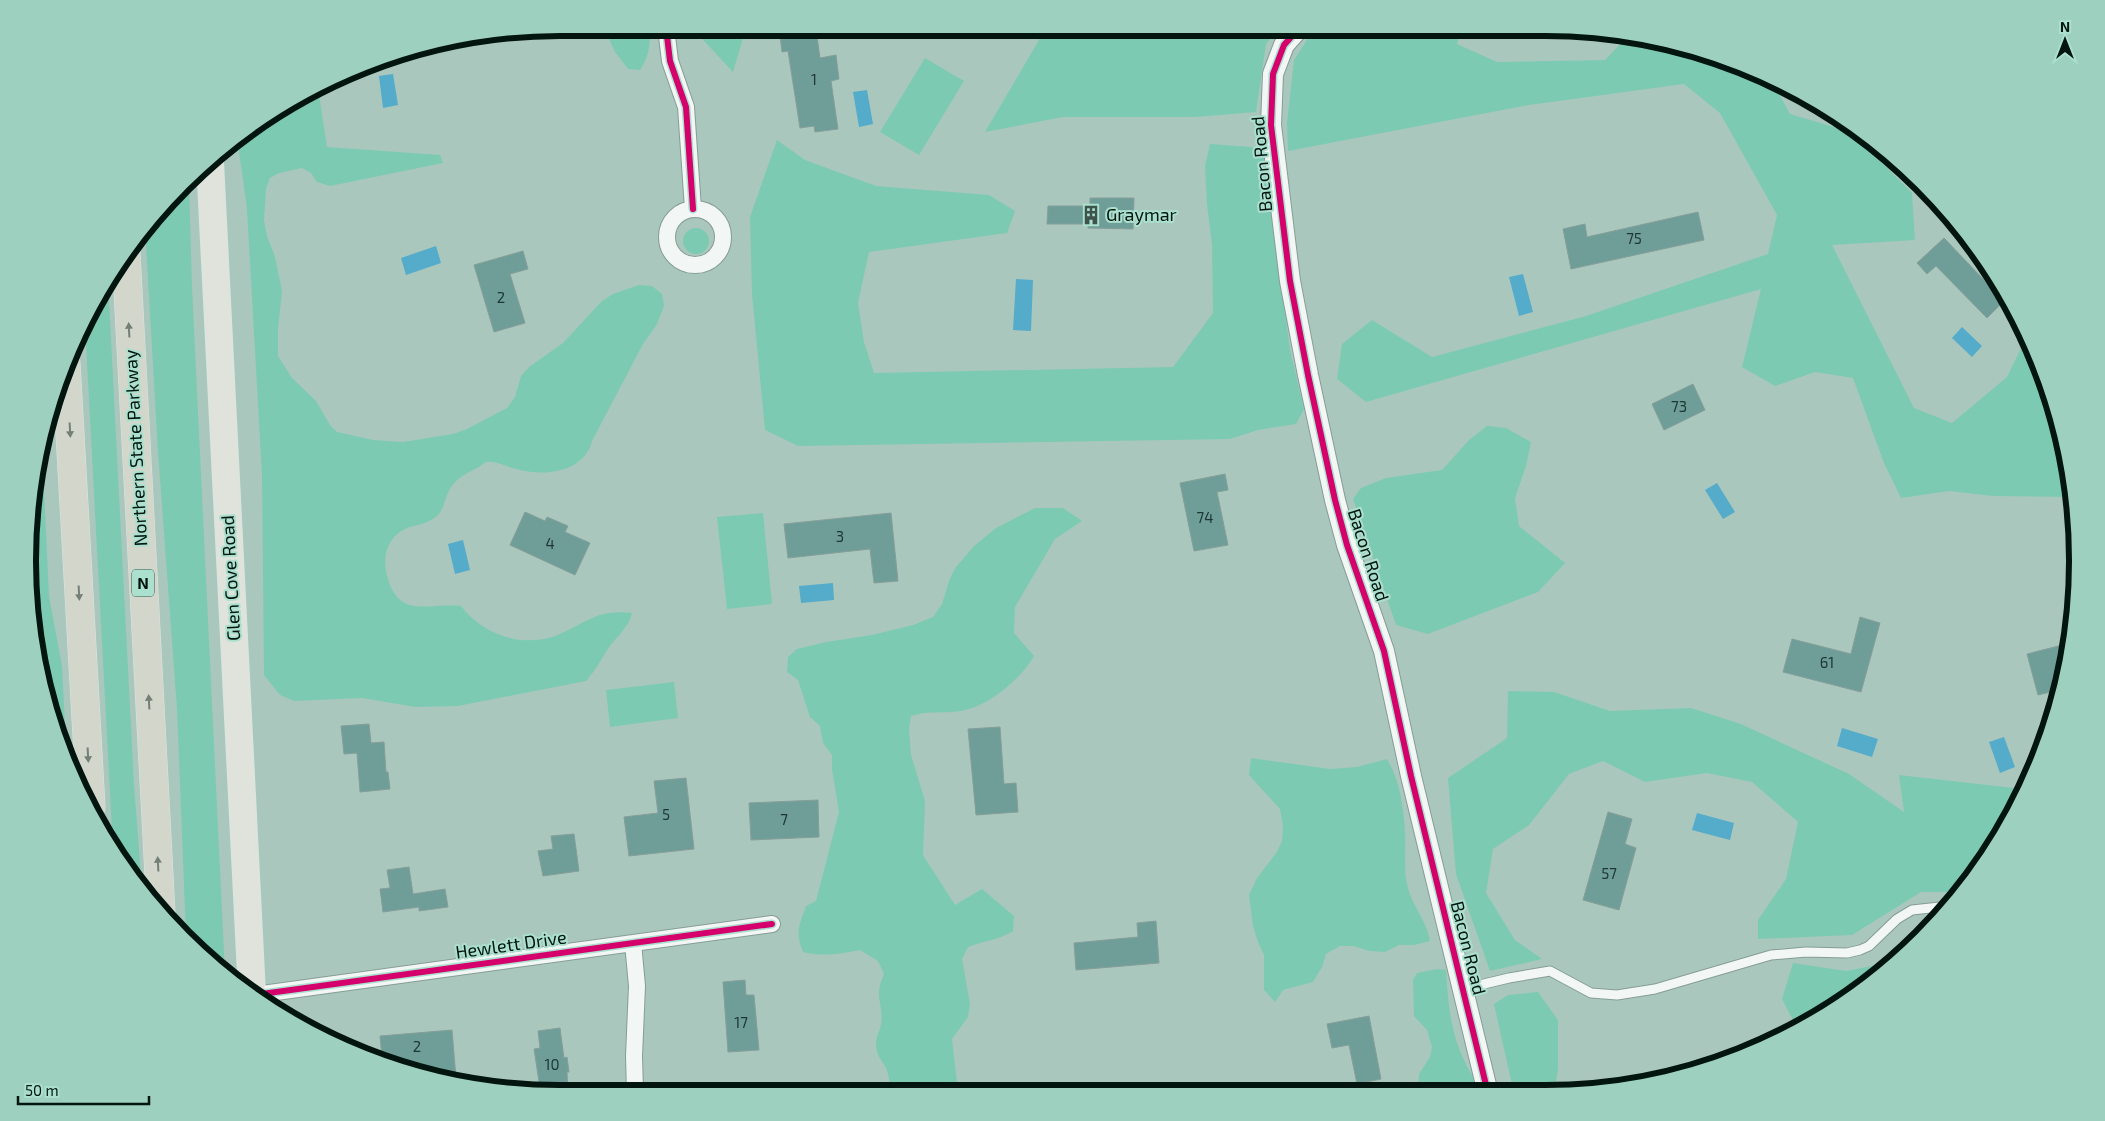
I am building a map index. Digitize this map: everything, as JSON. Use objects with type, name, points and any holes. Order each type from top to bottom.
[{"type":"highway","name":"Northern State Parkway","points":[[127,267],[160,899]]},
{"type":"highway","points":[[67,384],[90,792]]},
{"type":"main road","name":"Glen Cove Road","points":[[210,170],[252,984]]},
{"type":"street","points":[[667,36],[670,61],[686,107],[693,208]]},
{"type":"street","name":"Bacon Road","points":[[1291,36],[1284,45],[1273,74],[1271,125],[1290,281],[1335,500],[1347,545],[1384,651],[1411,776],[1487,1085]]},
{"type":"street","name":"Hewlett Drive","points":[[265,993],[772,924]]},
{"type":"street","points":[[633,943],[638,986],[634,1056],[635,1085]]},
{"type":"lane","points":[[1463,989],[1550,971],[1590,994],[1617,995],[1655,988],[1771,956],[1806,952],[1847,952],[1860,950],[1869,946],[1897,919],[1912,910],[1938,907]]},
{"type":"green space","points":[[608,36],[650,36],[649,50],[640,70],[628,69],[615,52]]},
{"type":"green space","points":[[700,36],[744,36],[733,72]]},
{"type":"green space","points":[[1041,36],[1272,36],[1266,44],[1256,112],[1195,117],[1063,117],[985,132]]},
{"type":"green space","points":[[1309,36],[1459,36],[1457,44],[1497,62],[1605,60],[1622,42],[1647,46],[1713,64],[1777,91],[1790,114],[1842,129],[1864,145],[1912,193],[1915,240],[1832,245],[1914,408],[1952,423],[2007,377],[2022,345],[2041,392],[2051,425],[2059,458],[2065,497],[1993,496],[1949,491],[1901,498],[1884,463],[1853,378],[1815,372],[1775,386],[1742,367],[1761,289],[1366,402],[1337,379],[1342,344],[1372,320],[1432,357],[1586,316],[1768,254],[1777,215],[1720,113],[1684,84],[1529,105],[1288,151],[1287,123],[1294,60]]},
{"type":"green space","points":[[925,58],[964,81],[919,155],[880,132]]},
{"type":"green space","points":[[319,95],[327,147],[440,155],[443,163],[330,186],[317,182],[311,173],[302,168],[279,173],[270,178],[266,189],[264,220],[267,236],[275,257],[282,291],[278,329],[278,356],[292,378],[316,401],[330,425],[337,432],[373,440],[403,442],[453,434],[467,429],[507,408],[515,397],[521,376],[529,367],[563,343],[602,301],[613,294],[639,285],[652,286],[662,294],[664,306],[656,326],[643,344],[588,452],[581,460],[572,466],[550,472],[527,471],[494,462],[485,463],[454,483],[448,492],[442,509],[435,518],[410,527],[396,535],[391,541],[386,555],[385,563],[388,579],[393,592],[401,600],[409,605],[418,606],[461,606],[480,624],[503,636],[529,640],[542,639],[555,636],[600,615],[619,612],[632,613],[624,629],[586,681],[458,706],[415,707],[362,698],[294,701],[280,695],[264,675],[262,475],[247,209],[238,147],[298,106]]},
{"type":"green space","points":[[777,140],[805,160],[876,186],[989,195],[1015,211],[1007,233],[869,252],[858,303],[864,342],[874,373],[1173,367],[1213,313],[1212,245],[1205,166],[1210,144],[1264,148],[1290,350],[1304,409],[1296,424],[1258,430],[1230,439],[798,446],[765,430],[752,294],[750,217]]},
{"type":"green space","points":[[189,191],[192,287],[225,963],[186,926],[177,709],[158,452],[146,240]]},
{"type":"green space","points":[[696,228],[705,232],[709,241],[705,250],[696,254],[687,250],[683,241],[687,232]]},
{"type":"green space","points":[[109,294],[134,785],[141,874],[112,832],[86,338]]},
{"type":"green space","points":[[1487,426],[1506,428],[1531,442],[1526,466],[1515,498],[1519,526],[1565,563],[1538,592],[1428,634],[1396,625],[1353,499],[1361,488],[1386,478],[1442,470],[1469,440]]},
{"type":"green space","points":[[43,476],[49,596],[62,666],[65,733],[46,663],[37,595],[37,526]]},
{"type":"green space","points":[[1035,508],[1063,508],[1082,521],[1055,539],[1015,607],[1014,633],[1034,656],[1021,674],[1003,691],[982,704],[961,711],[925,713],[911,716],[909,729],[911,755],[925,801],[923,855],[955,905],[982,889],[1014,916],[1013,931],[968,947],[962,959],[970,1004],[968,1017],[952,1039],[957,1085],[889,1085],[887,1071],[878,1055],[876,1047],[882,1017],[879,989],[884,974],[878,961],[860,950],[838,954],[810,954],[803,952],[799,939],[800,924],[806,906],[816,901],[839,812],[832,769],[832,755],[823,743],[820,726],[810,717],[798,680],[787,672],[788,657],[797,649],[826,642],[872,635],[913,625],[933,617],[942,604],[950,578],[956,567],[974,546],[996,528]]},
{"type":"green space","points":[[763,513],[772,604],[727,609],[717,517]]},
{"type":"green space","points":[[674,682],[678,718],[610,727],[606,690]]},
{"type":"green space","points":[[1508,691],[1554,692],[1610,711],[1691,708],[1741,724],[1849,774],[1904,812],[1899,775],[2017,788],[1999,823],[1950,892],[1921,892],[1852,935],[1758,939],[1758,920],[1786,879],[1798,822],[1752,782],[1707,773],[1645,782],[1603,761],[1569,774],[1529,825],[1493,849],[1486,893],[1515,940],[1542,959],[1490,971],[1456,874],[1448,778],[1507,738]]},
{"type":"green space","points":[[1251,758],[1330,769],[1357,767],[1387,759],[1398,785],[1404,815],[1408,888],[1426,927],[1430,941],[1414,945],[1399,945],[1385,952],[1369,951],[1354,946],[1340,946],[1326,954],[1322,967],[1313,982],[1283,990],[1275,1002],[1264,990],[1264,955],[1253,926],[1249,895],[1257,878],[1277,852],[1282,841],[1283,827],[1280,809],[1249,775]]},
{"type":"green space","points":[[1793,963],[1846,971],[1878,965],[1836,996],[1794,1022],[1782,999]]},
{"type":"green space","points":[[1437,969],[1446,970],[1453,1030],[1462,1057],[1478,1085],[1418,1085],[1419,1074],[1430,1057],[1432,1047],[1427,1030],[1414,1016],[1413,980],[1417,973]]},
{"type":"green space","points":[[1538,992],[1558,1020],[1558,1069],[1556,1085],[1512,1085],[1494,1004],[1508,995]]},
{"type":"water","points":[[393,74],[398,105],[383,108],[379,76]]},
{"type":"water","points":[[867,90],[873,124],[859,127],[853,92]]},
{"type":"water","points":[[436,246],[441,263],[406,275],[401,258]]},
{"type":"water","points":[[1523,274],[1533,312],[1519,316],[1509,277]]},
{"type":"water","points":[[1016,279],[1033,280],[1031,331],[1013,330]]},
{"type":"water","points":[[1962,327],[1982,346],[1972,357],[1952,338]]},
{"type":"water","points":[[1717,483],[1735,512],[1723,519],[1705,490]]},
{"type":"water","points":[[463,540],[470,570],[455,574],[448,544]]},
{"type":"water","points":[[833,583],[834,600],[801,603],[799,586]]},
{"type":"water","points":[[1842,728],[1878,739],[1872,757],[1837,746]]},
{"type":"water","points":[[2004,737],[2015,767],[2000,773],[1989,742]]},
{"type":"water","points":[[1697,813],[1734,823],[1730,840],[1692,830]]},
{"type":"building","points":[[780,36],[817,36],[820,58],[836,55],[839,79],[831,81],[838,129],[815,132],[814,126],[800,128],[788,51],[782,52]]},
{"type":"building","name":"Graymar","points":[[1090,198],[1134,198],[1133,229],[1088,228],[1088,224],[1047,224],[1048,206],[1090,206]]},
{"type":"building","points":[[1698,212],[1704,240],[1571,269],[1563,229],[1585,224],[1587,237]]},
{"type":"building","points":[[1944,238],[1994,291],[2002,303],[1987,318],[1936,266],[1927,274],[1917,263]]},
{"type":"building","points":[[523,251],[528,269],[510,274],[525,323],[494,332],[474,265]]},
{"type":"building","points":[[1693,384],[1705,410],[1664,430],[1652,404]]},
{"type":"building","points":[[1225,474],[1228,490],[1217,492],[1228,545],[1194,551],[1180,483]]},
{"type":"building","points":[[525,512],[545,521],[547,517],[568,526],[565,532],[590,543],[575,575],[510,545]]},
{"type":"building","points":[[891,513],[898,581],[874,583],[870,549],[788,558],[784,524]]},
{"type":"building","points":[[1860,617],[1880,623],[1861,692],[1783,672],[1792,639],[1851,654]]},
{"type":"building","points":[[2062,645],[2052,692],[2038,695],[2027,654]]},
{"type":"building","points":[[369,724],[371,743],[384,742],[386,772],[388,772],[390,789],[360,792],[357,753],[344,754],[341,726]]},
{"type":"building","points":[[1000,727],[1004,784],[1016,783],[1018,812],[976,815],[968,729]]},
{"type":"building","points":[[686,778],[694,849],[629,856],[624,817],[658,813],[654,781]]},
{"type":"building","points":[[818,800],[819,837],[751,840],[749,803]]},
{"type":"building","points":[[1608,812],[1632,819],[1625,844],[1636,848],[1619,910],[1583,900]]},
{"type":"building","points":[[574,834],[579,871],[543,876],[538,851],[553,849],[551,836]]},
{"type":"building","points":[[409,867],[413,894],[445,889],[448,907],[419,911],[419,907],[383,912],[380,889],[390,888],[387,870]]},
{"type":"building","points":[[1156,921],[1159,963],[1076,970],[1074,943],[1138,937],[1137,923]]},
{"type":"building","points":[[745,980],[746,995],[754,995],[759,1050],[728,1052],[723,982]]},
{"type":"building","points":[[1369,1016],[1381,1079],[1357,1084],[1349,1045],[1332,1048],[1327,1024]]},
{"type":"building","points":[[560,1028],[564,1058],[567,1057],[569,1072],[567,1072],[568,1085],[539,1084],[534,1049],[540,1048],[538,1031]]},
{"type":"building","points":[[452,1030],[456,1074],[382,1053],[380,1036]]},
{"type":"cycle path","points":[[667,36],[670,61],[686,107],[693,209]]},
{"type":"cycle path","points":[[1292,36],[1284,45],[1273,74],[1271,125],[1290,281],[1335,500],[1347,545],[1384,651],[1411,776],[1486,1085]]},
{"type":"cycle path","points":[[265,993],[772,924]]},
{"type":"place","name":"Graymar","points":[[1091,215]]}]
